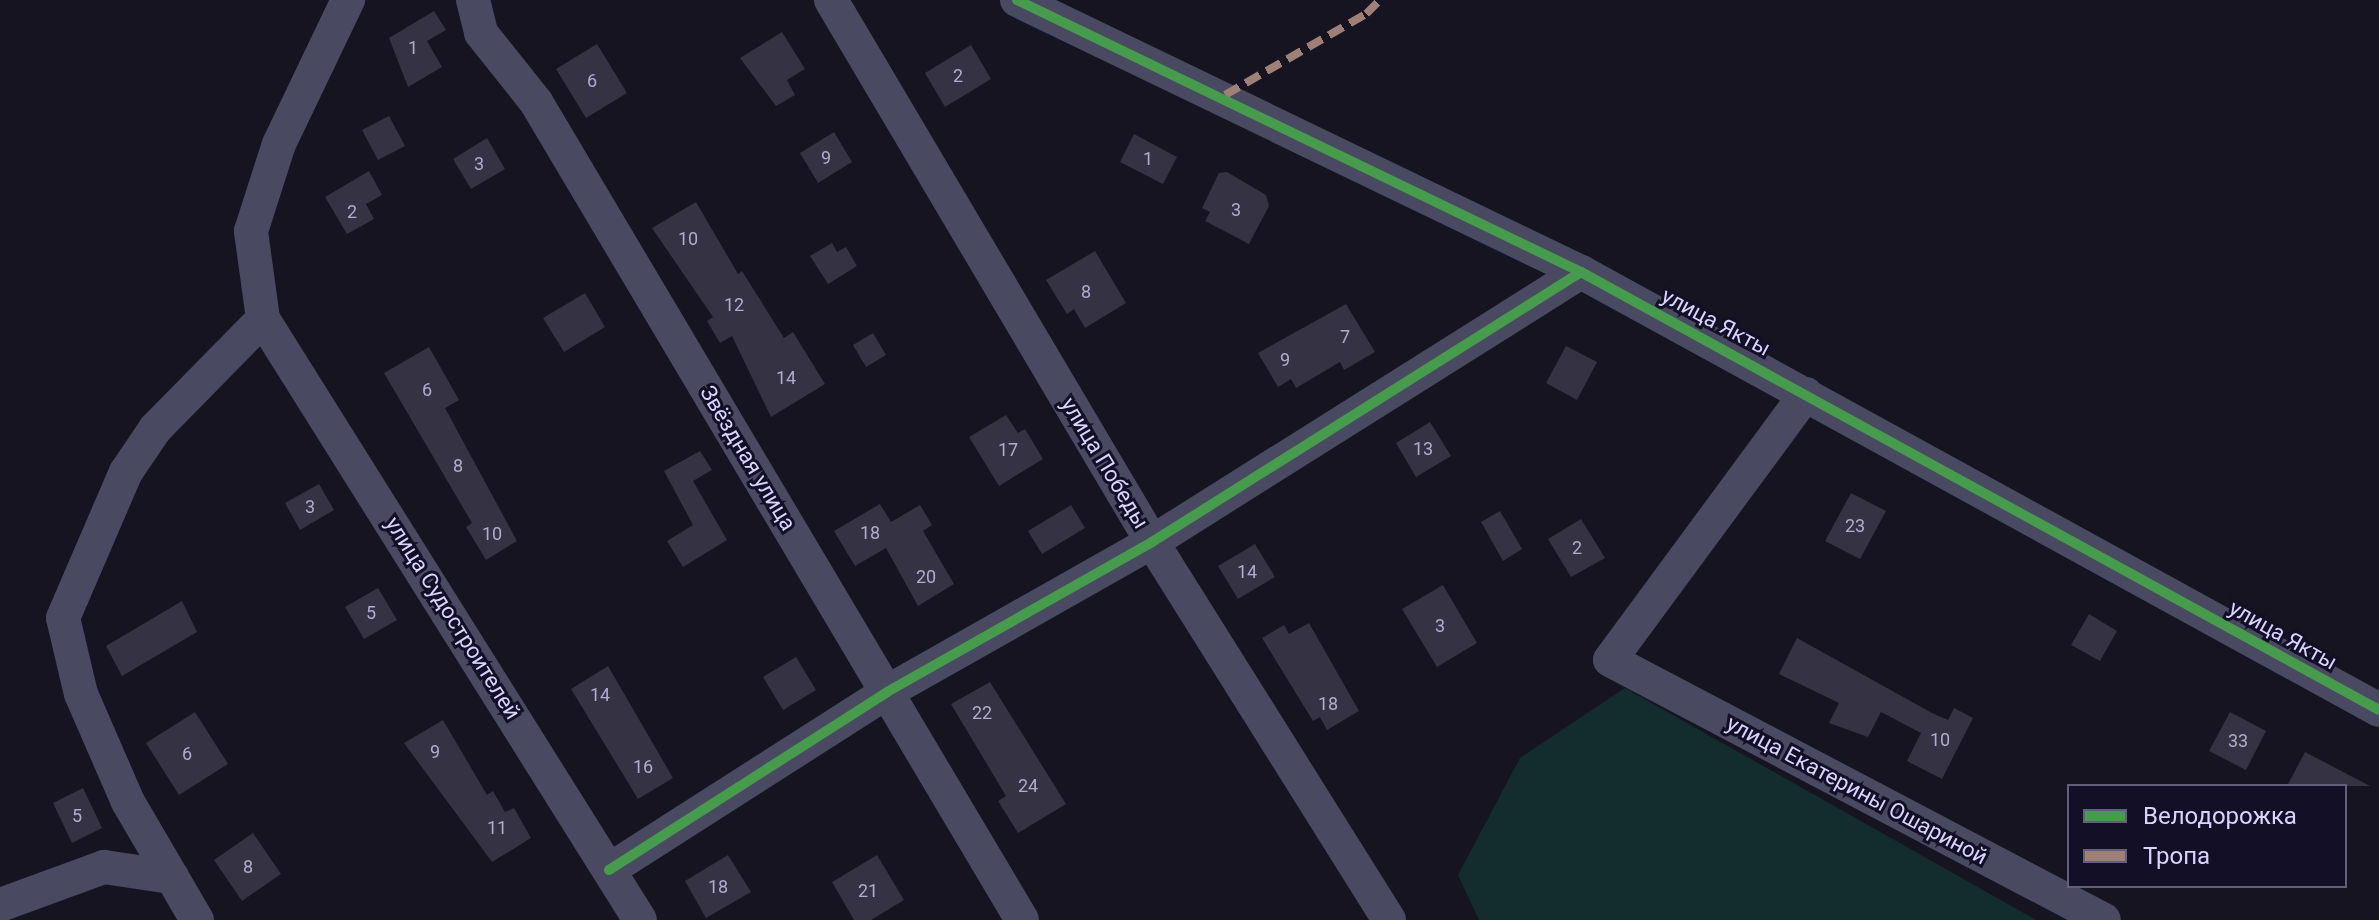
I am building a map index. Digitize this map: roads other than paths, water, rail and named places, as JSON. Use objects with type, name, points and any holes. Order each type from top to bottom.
[{"type":"street","points":[[197,920],[128,802],[81,694],[63,618],[126,472],[155,429],[263,319],[251,231],[279,144],[348,0]]},
{"type":"street","name":"Звёздная улица","points":[[473,0],[481,33],[536,102],[1022,920]]},
{"type":"street","name":"улица Победы","points":[[831,0],[1152,542],[1389,920]]},
{"type":"street","name":"улица Якты","points":[[1017,0],[1581,272],[2379,710]]},
{"type":"street","points":[[609,870],[887,692],[1152,542],[1581,272]]},
{"type":"street","name":"улица Судостроителей","points":[[263,319],[640,920]]},
{"type":"street","name":"улица Екатерины Ошариной","points":[[1806,394],[1610,660],[2104,920]]},
{"type":"street","points":[[0,905],[104,867],[172,877]]}]
